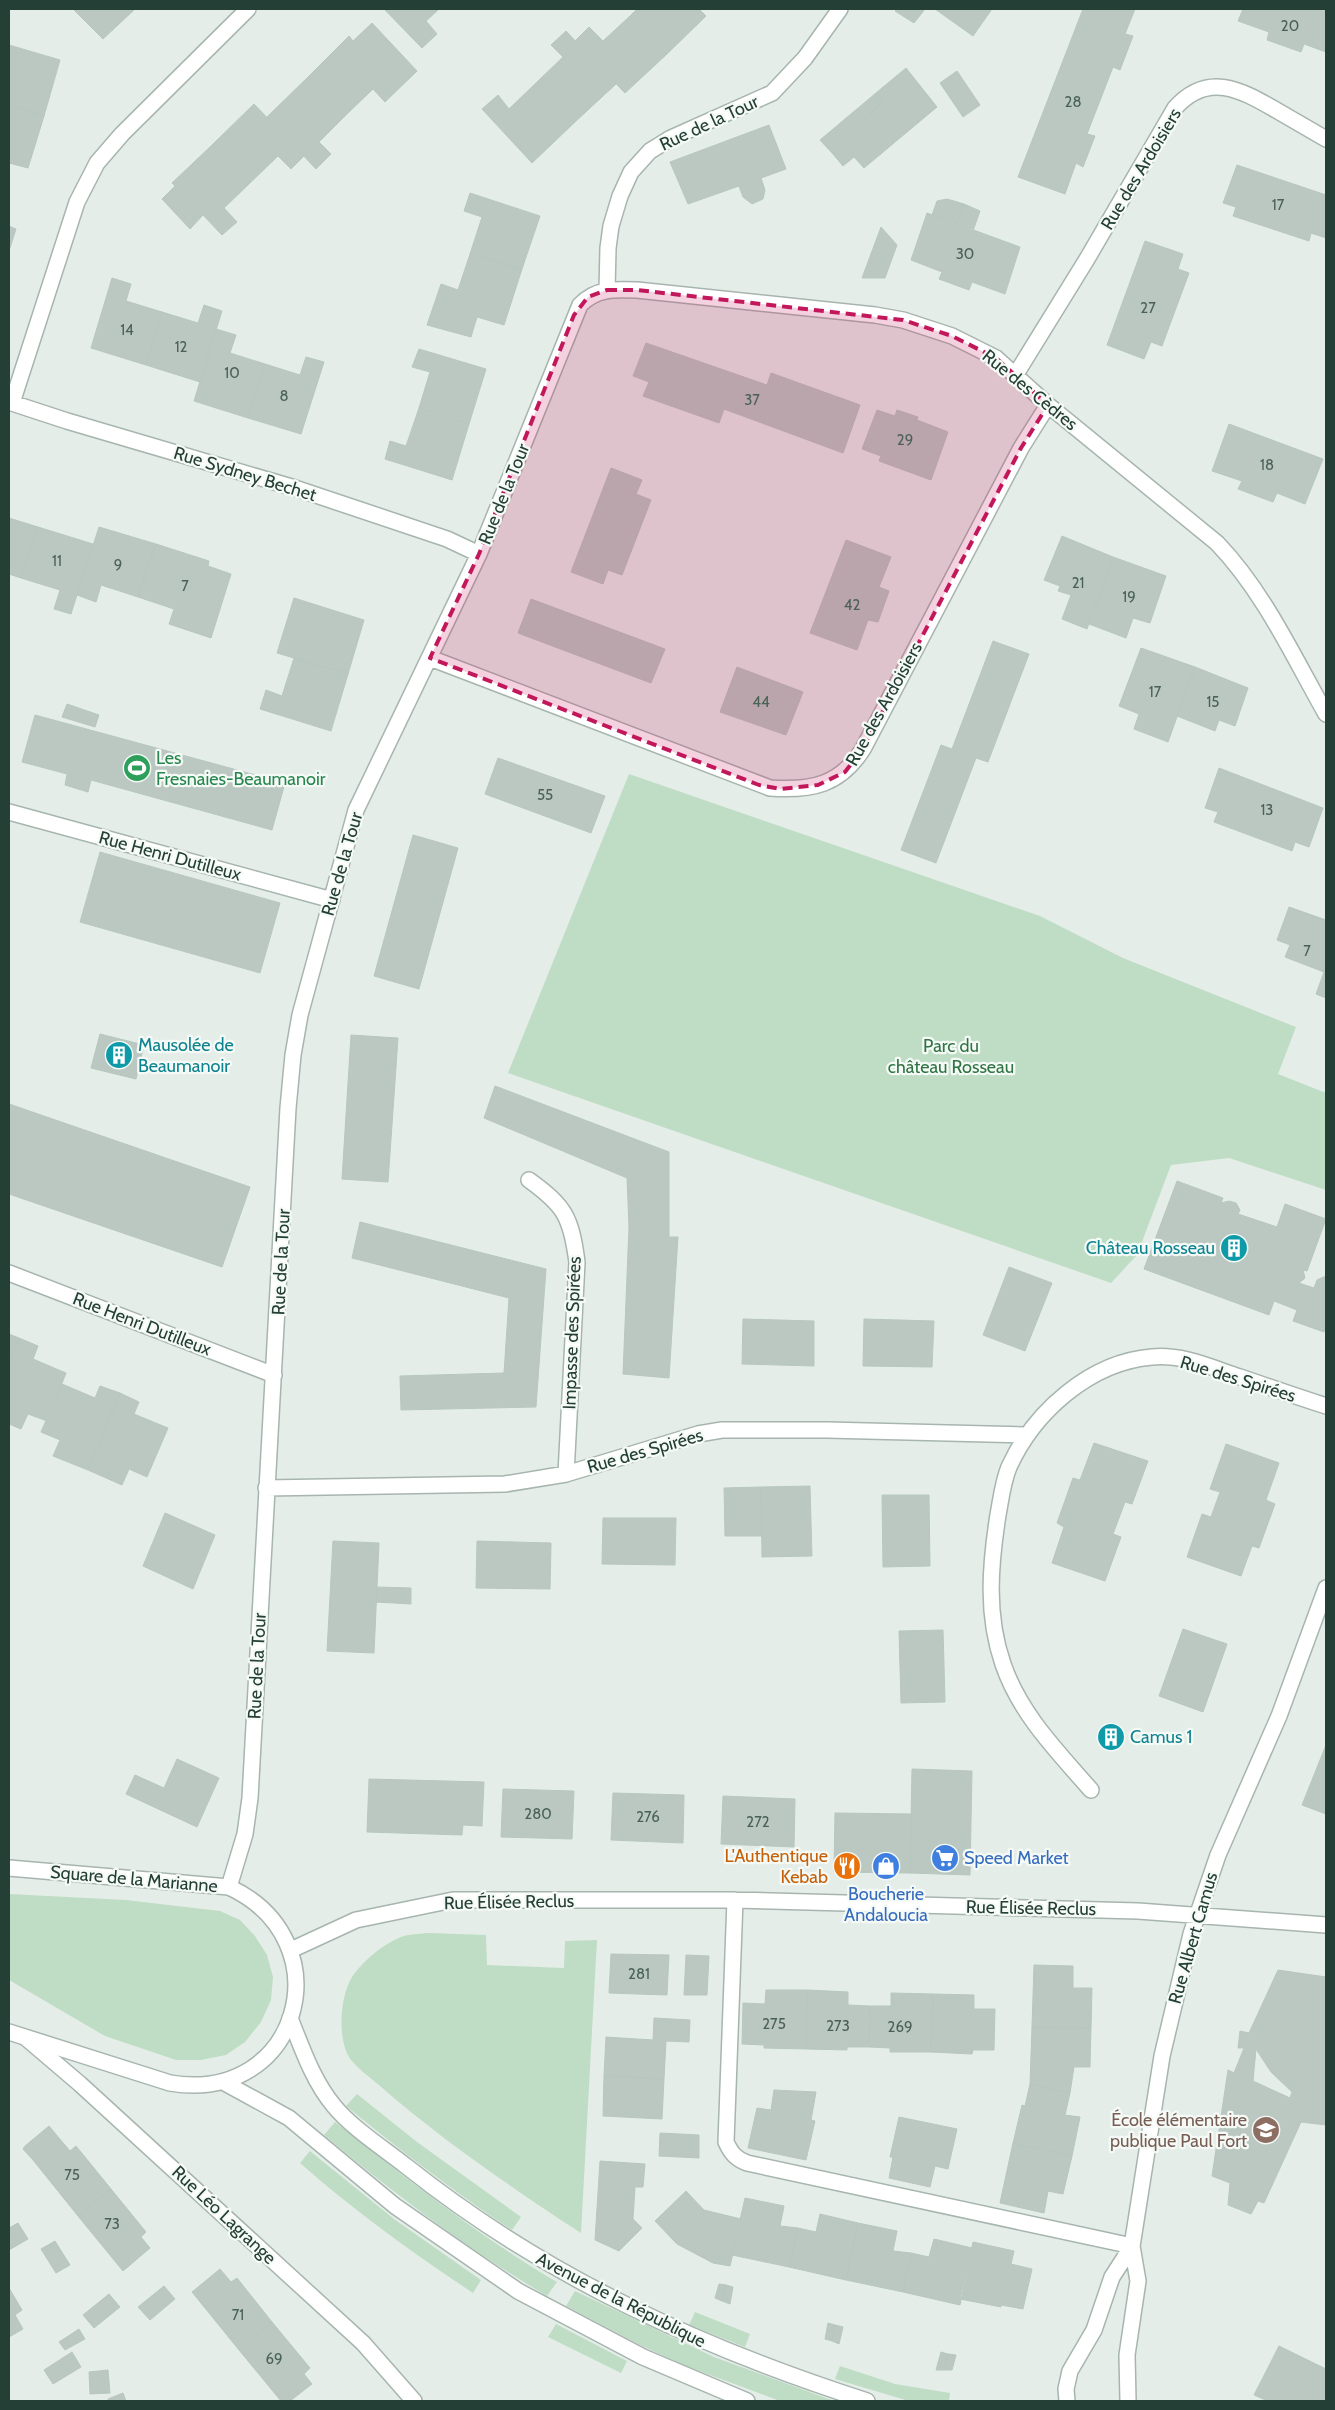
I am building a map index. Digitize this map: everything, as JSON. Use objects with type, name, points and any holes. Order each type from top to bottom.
[{"type":"street","points":[[10,402],[77,202],[97,163],[122,134],[248,9]]},
{"type":"street","name":"Rue de la Tour","points":[[229,1887],[245,1834],[250,1798],[266,1488],[293,1055],[300,1015],[356,810],[479,554],[536,418],[574,314],[588,297],[607,290],[608,248],[611,226],[620,196],[631,172],[650,151],[671,138],[772,93],[805,58],[840,9]]},
{"type":"street","name":"Rue des Ardoisiers","points":[[1016,374],[1087,259],[1175,108],[1189,95],[1210,87],[1235,88],[1326,139]]},
{"type":"street","name":"Rue des Cèdres","points":[[607,290],[637,290],[875,315],[903,320],[976,346],[996,358],[1016,374],[1048,405],[1217,543],[1238,565],[1254,589],[1326,714]]},
{"type":"street","name":"Rue Sydney Bechet","points":[[10,402],[67,421],[295,488],[447,539],[479,554]]},
{"type":"street","name":"Rue des Ardoisiers","points":[[430,658],[770,788],[806,788],[832,780],[845,772],[863,749],[1021,448],[1048,405]]},
{"type":"street","name":"Rue Henri Dutilleux","points":[[9,812],[332,900]]},
{"type":"street","name":"Impasse des Spirées","points":[[529,1180],[552,1197],[566,1215],[573,1235],[577,1262],[566,1474]]},
{"type":"street","name":"Rue Henri Dutilleux","points":[[9,1273],[274,1376]]},
{"type":"street","name":"Rue des Spirées","points":[[1091,1790],[1028,1715],[1003,1666],[995,1639],[990,1608],[994,1540],[1008,1469],[1025,1435],[1051,1407],[1083,1381],[1117,1364],[1153,1357],[1190,1360],[1326,1406]]},
{"type":"street","name":"Rue des Spirées","points":[[266,1488],[505,1484],[566,1474],[698,1434],[722,1430],[808,1429],[1025,1435]]},
{"type":"street","name":"Rue Albert Camus","points":[[1128,2401],[1128,2346],[1138,2281],[1132,2246],[1162,2056],[1197,1914],[1218,1855],[1289,1690],[1326,1588]]},
{"type":"street","name":"Square de la Marianne","points":[[9,1868],[229,1887],[256,1902],[266,1912],[291,1950],[296,1980],[295,2002],[290,2018],[274,2048],[262,2061],[246,2073],[225,2083],[191,2087],[170,2083],[9,2032]]},
{"type":"street","name":"Rue Élisée Reclus","points":[[291,1950],[356,1920],[453,1900],[735,1900],[1138,1911],[1326,1925]]},
{"type":"street","points":[[735,1900],[726,2142],[730,2151],[737,2159],[747,2163],[1132,2246]]},
{"type":"street","name":"Avenue de la République","points":[[290,2018],[305,2056],[334,2106],[433,2187],[500,2235],[572,2278],[716,2348],[867,2401]]},
{"type":"street","name":"Rue Léo Lagrange","points":[[26,2038],[80,2084],[363,2343],[414,2401]]},
{"type":"street","points":[[225,2083],[289,2118],[395,2206],[518,2291],[643,2357],[747,2401]]},
{"type":"street","name":"Rue Albert Camus","points":[[1067,2401],[1066,2389],[1070,2371],[1094,2330],[1112,2277],[1132,2246]]},
{"type":"highlighted area","points":[[607,290],[637,290],[903,320],[952,336],[996,358],[1048,405],[1021,448],[863,749],[845,772],[818,785],[781,789],[759,785],[430,658],[479,554],[574,315],[588,297]]},
{"type":"green space","name":"Parc du château Rosseau","points":[[629,774],[1040,916],[1123,958],[1296,1027],[1278,1074],[1326,1093],[1326,1190],[1229,1158],[1171,1165],[1137,1255],[1111,1283],[508,1073]]},
{"type":"green space","points":[[9,1894],[126,1900],[220,1911],[240,1920],[255,1936],[267,1955],[273,1977],[271,2000],[261,2022],[245,2042],[226,2055],[201,2060],[176,2060],[105,2036],[9,1980]]},
{"type":"green space","points":[[428,1933],[486,1935],[487,1965],[564,1968],[565,1941],[597,1940],[581,2233],[503,2181],[453,2144],[356,2066],[348,2056],[341,2023],[345,1993],[352,1977],[368,1959],[387,1944],[404,1936]]},
{"type":"green space","points":[[357,2094],[417,2142],[521,2217],[512,2230],[469,2201],[346,2106]]},
{"type":"green space","points":[[335,2122],[471,2226],[557,2282],[547,2296],[460,2240],[324,2135]]},
{"type":"green space","points":[[310,2151],[394,2219],[481,2280],[473,2293],[384,2231],[300,2163]]},
{"type":"green space","points":[[575,2291],[714,2357],[834,2401],[780,2401],[686,2366],[640,2345],[566,2306]]},
{"type":"green space","points":[[695,2312],[750,2334],[745,2347],[689,2325]]},
{"type":"green space","points":[[556,2324],[627,2361],[621,2373],[548,2337]]},
{"type":"green space","points":[[840,2366],[895,2384],[950,2393],[949,2401],[909,2401],[835,2379]]},
{"type":"building","points":[[73,9],[135,9],[103,39]]},
{"type":"building","points":[[384,9],[439,9],[426,21],[437,34],[422,48]]},
{"type":"building","points":[[637,9],[699,9],[706,16],[667,54],[630,16]]},
{"type":"building","points":[[897,9],[925,9],[914,23],[895,11]]},
{"type":"building","points":[[935,9],[992,9],[973,36]]},
{"type":"building","points":[[1083,9],[1135,9],[1125,34],[1133,36],[1120,70],[1113,67],[1087,134],[1095,136],[1083,167],[1076,163],[1065,194],[1018,177]]},
{"type":"building","points":[[1243,9],[1326,9],[1326,52],[1304,44],[1301,52],[1267,40],[1269,32],[1238,21]]},
{"type":"building","points":[[630,16],[667,54],[625,93],[575,41],[589,27],[603,41]]},
{"type":"building","points":[[372,23],[417,71],[385,102],[373,89],[345,116],[308,77],[349,36],[353,41]]},
{"type":"building","points":[[566,31],[616,84],[575,122],[537,82],[563,57],[551,45]]},
{"type":"building","points":[[9,45],[60,60],[44,116],[9,105]]},
{"type":"building","points":[[906,68],[937,107],[864,168],[854,157],[843,166],[833,154],[883,101],[876,93]]},
{"type":"building","points":[[957,71],[980,105],[963,117],[940,83]]},
{"type":"building","points":[[308,77],[345,116],[319,142],[331,154],[316,169],[267,117]]},
{"type":"building","points":[[537,82],[575,122],[532,163],[482,109],[498,95],[509,109]]},
{"type":"building","points":[[876,93],[883,101],[833,154],[820,140]]},
{"type":"building","points":[[254,104],[304,156],[291,169],[278,156],[250,183],[212,145]]},
{"type":"building","points":[[9,105],[44,116],[28,168],[9,163]]},
{"type":"building","points":[[769,125],[786,169],[761,178],[765,190],[763,199],[752,204],[743,197],[739,186],[688,204],[670,162]]},
{"type":"building","points":[[212,145],[250,183],[224,208],[237,222],[222,235],[203,215],[190,229],[162,199],[175,186],[172,183]]},
{"type":"building","points":[[1237,165],[1326,195],[1326,238],[1311,233],[1309,241],[1233,216],[1236,207],[1223,203]]},
{"type":"building","points":[[470,193],[540,216],[522,269],[470,254],[482,217],[464,211]]},
{"type":"building","points":[[947,199],[964,204],[956,224],[932,215],[937,201]]},
{"type":"building","points":[[964,204],[980,211],[973,231],[956,224]]},
{"type":"building","points":[[927,213],[1020,247],[1005,294],[972,282],[969,290],[939,279],[942,272],[911,260]]},
{"type":"building","points":[[9,226],[16,229],[9,251]]},
{"type":"building","points":[[881,227],[897,245],[885,278],[862,278]]},
{"type":"building","points":[[1145,241],[1183,254],[1178,269],[1189,273],[1162,346],[1151,342],[1144,359],[1107,345]]},
{"type":"building","points":[[470,254],[522,269],[504,325],[477,317],[471,337],[427,325],[441,284],[458,290]]},
{"type":"building","points":[[112,278],[131,284],[126,301],[162,312],[146,365],[91,348]]},
{"type":"building","points":[[204,305],[222,311],[200,382],[146,365],[162,312],[198,323]]},
{"type":"building","points":[[216,329],[236,335],[230,353],[265,364],[248,418],[194,401]]},
{"type":"building","points":[[646,343],[767,385],[771,373],[860,405],[843,453],[724,409],[719,423],[643,396],[649,382],[633,376]]},
{"type":"building","points":[[419,349],[486,369],[469,424],[419,408],[430,372],[412,367]]},
{"type":"building","points":[[306,357],[324,362],[301,434],[248,418],[265,364],[300,375]]},
{"type":"building","points":[[419,408],[469,424],[452,480],[385,459],[390,441],[406,446]]},
{"type":"building","points":[[877,410],[895,416],[897,410],[918,417],[917,420],[948,432],[931,480],[879,461],[881,456],[862,449]]},
{"type":"building","points":[[1229,424],[1323,459],[1305,504],[1277,493],[1273,502],[1238,489],[1242,481],[1212,471]]},
{"type":"building","points":[[611,468],[642,480],[636,494],[651,500],[622,575],[608,570],[603,584],[571,572]]},
{"type":"building","points":[[9,518],[38,527],[21,578],[9,574]]},
{"type":"building","points":[[38,527],[93,544],[71,614],[54,609],[60,590],[21,578]]},
{"type":"building","points":[[99,527],[156,544],[138,597],[101,585],[96,602],[77,595]]},
{"type":"building","points":[[1062,536],[1113,557],[1087,629],[1062,619],[1071,595],[1058,591],[1060,586],[1044,580]]},
{"type":"building","points":[[846,540],[891,557],[879,587],[889,591],[878,622],[868,620],[857,650],[810,633]]},
{"type":"building","points":[[156,544],[209,561],[208,566],[231,574],[211,638],[169,624],[174,609],[138,597]]},
{"type":"building","points":[[1113,557],[1166,576],[1150,623],[1133,618],[1126,638],[1089,624]]},
{"type":"building","points":[[294,598],[364,620],[348,674],[277,653]]},
{"type":"building","points":[[531,599],[665,649],[651,683],[518,633]]},
{"type":"building","points":[[993,641],[1029,654],[988,762],[976,758],[936,863],[901,850],[941,745],[952,749]]},
{"type":"building","points":[[1141,648],[1195,667],[1168,742],[1134,729],[1139,714],[1119,706]]},
{"type":"building","points":[[294,658],[348,674],[331,731],[260,709],[266,690],[282,696]]},
{"type":"building","points":[[737,667],[803,692],[786,735],[720,712]]},
{"type":"building","points":[[1195,667],[1248,688],[1235,726],[1219,720],[1215,731],[1177,716]]},
{"type":"building","points":[[67,704],[99,715],[95,727],[62,717]]},
{"type":"building","name":"Les Fresnaies-Beaumanoir","points":[[35,715],[285,783],[272,830],[91,780],[88,792],[65,785],[67,774],[22,762]]},
{"type":"building","points":[[498,758],[605,796],[591,833],[485,794]]},
{"type":"building","points":[[1219,768],[1323,808],[1309,847],[1295,842],[1292,851],[1214,822],[1218,812],[1205,808]]},
{"type":"building","points":[[413,835],[458,848],[419,989],[374,976]]},
{"type":"building","points":[[100,852],[280,903],[260,973],[80,922]]},
{"type":"building","points":[[1289,907],[1326,920],[1326,998],[1316,994],[1324,972],[1285,957],[1290,945],[1277,940]]},
{"type":"building","name":"Mausolée de Beaumanoir","points":[[100,1034],[144,1045],[136,1079],[91,1068]]},
{"type":"building","points":[[351,1035],[398,1038],[388,1182],[342,1179]]},
{"type":"building","points":[[495,1086],[669,1152],[669,1237],[678,1237],[669,1378],[623,1374],[629,1227],[627,1178],[484,1118]]},
{"type":"building","points":[[9,1104],[250,1187],[222,1267],[9,1194]]},
{"type":"building","name":"Château Rosseau","points":[[1177,1181],[1223,1198],[1221,1203],[1229,1201],[1236,1203],[1240,1210],[1238,1214],[1277,1227],[1285,1204],[1326,1219],[1307,1271],[1303,1270],[1305,1278],[1299,1283],[1314,1288],[1317,1280],[1326,1276],[1326,1327],[1324,1332],[1293,1321],[1297,1310],[1274,1301],[1269,1315],[1144,1269]]},
{"type":"building","points":[[360,1222],[546,1269],[536,1407],[401,1410],[400,1376],[504,1373],[509,1298],[352,1258]]},
{"type":"building","points":[[1009,1267],[1052,1283],[1025,1351],[983,1335]]},
{"type":"building","points":[[743,1319],[814,1321],[814,1366],[742,1364]]},
{"type":"building","points":[[864,1319],[934,1321],[932,1367],[863,1366]]},
{"type":"building","points":[[9,1334],[19,1338],[9,1362]]},
{"type":"building","points":[[19,1338],[38,1346],[33,1359],[66,1373],[47,1421],[28,1414],[21,1429],[9,1424],[9,1362]]},
{"type":"building","points":[[62,1384],[95,1398],[100,1386],[120,1393],[88,1470],[53,1456],[60,1440],[41,1432]]},
{"type":"building","points":[[120,1393],[139,1402],[134,1414],[168,1428],[147,1477],[129,1469],[122,1485],[88,1470]]},
{"type":"building","points":[[1094,1443],[1148,1461],[1132,1504],[1125,1502],[1113,1534],[1121,1537],[1105,1581],[1052,1563],[1064,1527],[1057,1523],[1073,1478],[1080,1480]]},
{"type":"building","points":[[1226,1444],[1279,1463],[1266,1500],[1275,1504],[1259,1548],[1252,1546],[1241,1576],[1187,1557],[1202,1514],[1211,1517],[1220,1492],[1210,1489]]},
{"type":"building","points":[[810,1486],[812,1556],[762,1557],[761,1487]]},
{"type":"building","points":[[761,1487],[762,1536],[725,1536],[724,1488]]},
{"type":"building","points":[[882,1495],[929,1495],[930,1566],[883,1567]]},
{"type":"building","points":[[165,1513],[215,1535],[193,1589],[143,1566]]},
{"type":"building","points":[[603,1518],[676,1518],[675,1565],[602,1564]]},
{"type":"building","points":[[333,1541],[379,1543],[374,1653],[327,1651]]},
{"type":"building","points":[[477,1541],[551,1543],[550,1589],[476,1588]]},
{"type":"building","points":[[377,1587],[411,1588],[411,1604],[376,1602]]},
{"type":"building","points":[[1183,1629],[1227,1644],[1203,1712],[1159,1696]]},
{"type":"building","points":[[943,1630],[945,1702],[901,1703],[899,1631]]},
{"type":"building","name":"Camus 1","points":[[1103,1726],[1124,1734],[1119,1747],[1098,1739]]},
{"type":"building","points":[[1326,1745],[1326,1814],[1302,1805]]},
{"type":"building","points":[[177,1759],[219,1778],[197,1827],[126,1794],[135,1775],[164,1788]]},
{"type":"building","points":[[912,1769],[972,1771],[970,1875],[910,1873]]},
{"type":"building","points":[[369,1779],[484,1782],[482,1826],[463,1825],[462,1835],[367,1832]]},
{"type":"building","points":[[503,1789],[574,1791],[572,1839],[501,1837]]},
{"type":"building","points":[[613,1793],[684,1795],[683,1843],[611,1840]]},
{"type":"building","points":[[723,1796],[795,1799],[794,1847],[721,1844]]},
{"type":"building","points":[[835,1813],[911,1814],[910,1873],[834,1872]]},
{"type":"building","points":[[611,1954],[669,1955],[667,1995],[609,1993]]},
{"type":"building","points":[[686,1955],[709,1956],[707,1995],[684,1995]]},
{"type":"building","points":[[1034,1965],[1073,1966],[1073,1988],[1092,1988],[1091,2028],[1032,2027]]},
{"type":"building","name":"École élémentaire publique Paul Fort","points":[[1278,1970],[1326,1977],[1326,2125],[1301,2122],[1264,2203],[1258,2201],[1251,2214],[1228,2205],[1230,2183],[1212,2176],[1228,2070],[1234,2073],[1244,2048],[1238,2048],[1240,2031],[1249,2033]],"holes":[[[1256,2049],[1271,2072],[1292,2092],[1290,2098],[1253,2081]]]},
{"type":"building","points":[[766,1990],[807,1990],[806,2049],[764,2048],[764,2045],[742,2044],[743,2003],[765,2004]]},
{"type":"building","points":[[807,1990],[848,1992],[848,2005],[870,2006],[869,2047],[847,2047],[847,2050],[806,2049]]},
{"type":"building","points":[[891,1993],[933,1994],[931,2052],[890,2052],[890,2048],[869,2047],[870,2006],[891,2006]]},
{"type":"building","points":[[933,1994],[974,1995],[974,2009],[995,2009],[994,2050],[973,2050],[972,2054],[931,2052]]},
{"type":"building","points":[[654,2018],[690,2020],[689,2042],[666,2041],[664,2079],[604,2076],[606,2037],[653,2040]]},
{"type":"building","points":[[1032,2027],[1091,2028],[1090,2067],[1074,2067],[1070,2093],[1030,2084]]},
{"type":"building","points":[[604,2076],[664,2079],[662,2119],[603,2116]]},
{"type":"building","points":[[1030,2084],[1070,2093],[1065,2115],[1080,2117],[1072,2156],[1013,2143],[1022,2105],[1025,2106]]},
{"type":"building","points":[[774,2090],[816,2092],[811,2120],[815,2121],[806,2160],[748,2148],[757,2108],[771,2110]]},
{"type":"building","points":[[899,2117],[957,2129],[948,2169],[935,2166],[930,2187],[889,2178],[893,2157],[890,2157]]},
{"type":"building","points":[[49,2126],[59,2138],[33,2160],[23,2149]]},
{"type":"building","points":[[660,2133],[699,2135],[699,2158],[659,2156]]},
{"type":"building","points":[[59,2138],[70,2151],[76,2146],[111,2189],[78,2216],[33,2160]]},
{"type":"building","points":[[1013,2143],[1072,2156],[1063,2194],[1048,2191],[1044,2213],[1000,2203]]},
{"type":"building","points":[[600,2161],[645,2164],[643,2187],[635,2187],[633,2219],[642,2228],[619,2251],[595,2240]]},
{"type":"building","points":[[111,2189],[146,2232],[141,2237],[150,2248],[123,2271],[78,2216]]},
{"type":"building","points":[[686,2191],[704,2210],[741,2219],[730,2266],[713,2263],[677,2244],[655,2221]]},
{"type":"building","points":[[745,2198],[784,2206],[780,2226],[798,2228],[789,2267],[732,2255]]},
{"type":"building","points":[[820,2214],[858,2223],[846,2280],[789,2267],[798,2228],[816,2232]]},
{"type":"building","points":[[18,2223],[28,2239],[9,2250],[9,2228]]},
{"type":"building","points":[[858,2223],[897,2231],[893,2251],[911,2253],[903,2292],[846,2280]]},
{"type":"building","points":[[934,2239],[972,2248],[960,2305],[903,2292],[911,2253],[929,2257]]},
{"type":"building","points":[[55,2241],[70,2265],[56,2273],[41,2249]]},
{"type":"building","points":[[973,2242],[1014,2251],[1011,2264],[1032,2269],[1023,2309],[960,2299]]},
{"type":"building","points":[[220,2269],[231,2282],[237,2278],[272,2322],[239,2350],[192,2292]]},
{"type":"building","points":[[719,2284],[726,2285],[722,2301],[715,2298]]},
{"type":"building","points":[[726,2285],[733,2287],[730,2304],[722,2301]]},
{"type":"building","points":[[164,2286],[175,2299],[150,2320],[138,2307]]},
{"type":"building","points":[[9,2288],[22,2310],[15,2315],[23,2329],[9,2337]]},
{"type":"building","points":[[109,2294],[120,2307],[94,2328],[83,2315]]},
{"type":"building","points":[[272,2322],[310,2368],[304,2374],[312,2384],[290,2401],[281,2401],[239,2350]]},
{"type":"building","points":[[828,2323],[835,2325],[832,2341],[825,2339]]},
{"type":"building","points":[[835,2325],[843,2327],[839,2344],[832,2341]]},
{"type":"building","points":[[79,2329],[85,2339],[65,2350],[59,2342]]},
{"type":"building","points":[[1279,2346],[1326,2369],[1326,2401],[1268,2401],[1254,2395]]},
{"type":"building","points":[[72,2352],[81,2367],[53,2384],[44,2370]]},
{"type":"building","points":[[941,2352],[948,2354],[944,2370],[936,2370]]},
{"type":"building","points":[[948,2354],[956,2355],[952,2370],[944,2370]]},
{"type":"building","points":[[108,2370],[110,2393],[90,2394],[89,2372]]},
{"type":"building","points":[[123,2393],[126,2401],[109,2401],[108,2399]]},
{"type":"place","name":"Les Fresnaies-Beaumanoir","points":[[137,768]]},
{"type":"place","name":"Mausolée de Beaumanoir","points":[[119,1055]]},
{"type":"place","name":"Château Rosseau","points":[[1234,1248]]},
{"type":"place","name":"Camus 1","points":[[1111,1737]]},
{"type":"place","name":"Speed Market","points":[[945,1858]]},
{"type":"place","name":"L'Authentique Kebab","points":[[847,1866]]},
{"type":"place","name":"Boucherie Andaloucia","points":[[886,1866]]},
{"type":"place","name":"École élémentaire publique Paul Fort","points":[[1266,2130]]}]
